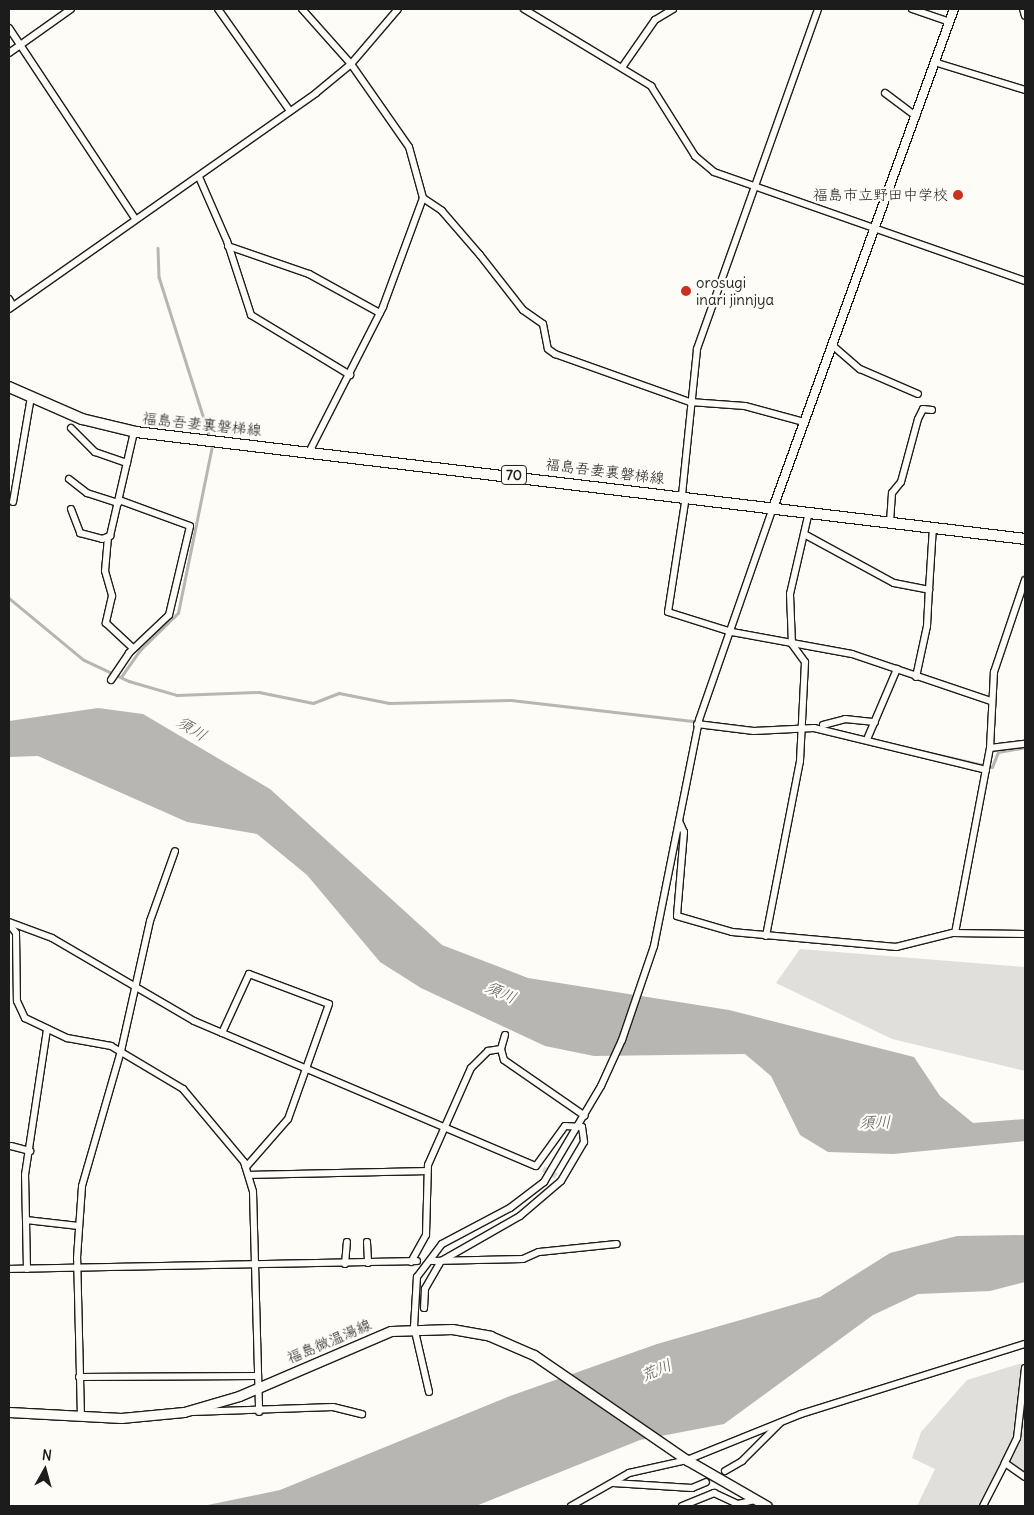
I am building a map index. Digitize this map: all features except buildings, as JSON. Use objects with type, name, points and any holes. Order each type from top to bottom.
[{"type":"main road","name":"福島吾妻裏磐梯線","points":[[9,387],[82,419],[134,432],[310,450],[684,495],[773,508],[1025,539]]},
{"type":"main road","name":"福島微温湯線","points":[[9,1412],[81,1417],[184,1412],[258,1387],[354,1343],[414,1327],[452,1329],[505,1342],[534,1356],[687,1460],[767,1506]]},
{"type":"street","points":[[9,53],[70,9]]},
{"type":"street","points":[[218,9],[290,111]]},
{"type":"street","points":[[302,9],[352,64],[410,146],[424,198],[480,255],[522,310],[543,324],[548,350],[690,402],[746,406],[804,422]]},
{"type":"street","points":[[9,299],[11,308],[134,217],[199,177],[290,111],[352,64],[398,9]]},
{"type":"street","points":[[524,9],[623,66],[660,96],[688,146],[704,164],[754,188],[1025,281]]},
{"type":"street","points":[[623,66],[655,20],[673,9]]},
{"type":"street","points":[[818,9],[697,349],[690,402],[684,495],[668,612],[732,632],[852,654],[991,701]]},
{"type":"street","points":[[912,9],[949,22]]},
{"type":"street","points":[[429,1392],[414,1327],[415,1284],[427,1258],[453,1237],[510,1208],[544,1182],[585,1116],[622,1040],[654,946],[698,724],[732,632],[773,508],[954,9]]},
{"type":"street","points":[[1023,9],[1025,16]]},
{"type":"street","points":[[9,28],[134,217]]},
{"type":"street","points":[[934,62],[1025,90]]},
{"type":"street","points":[[885,92],[916,116]]},
{"type":"street","points":[[199,177],[228,246],[251,315],[350,375]]},
{"type":"street","points":[[310,450],[380,313],[424,198]]},
{"type":"street","points":[[228,246],[310,274],[380,313]]},
{"type":"street","points":[[832,345],[860,368],[918,394]]},
{"type":"street","points":[[13,502],[31,397]]},
{"type":"street","points":[[890,522],[892,493],[902,482],[918,419],[923,409],[932,410]]},
{"type":"street","points":[[71,428],[95,452],[127,463]]},
{"type":"street","points":[[133,648],[106,623],[112,596],[105,571],[108,537],[119,502],[134,432]]},
{"type":"street","points":[[69,479],[87,493],[190,526],[173,607],[164,622],[133,648],[111,680]]},
{"type":"street","points":[[71,509],[80,533],[108,537]]},
{"type":"street","points":[[766,936],[803,726],[804,662],[792,644],[790,594],[809,512]]},
{"type":"street","points":[[916,677],[927,626],[933,527]]},
{"type":"street","points":[[804,534],[894,583],[929,590]]},
{"type":"street","points":[[955,933],[990,748],[991,701],[1000,648],[1025,580]]},
{"type":"street","points":[[868,738],[897,669]]},
{"type":"street","points":[[823,725],[845,719],[875,722]]},
{"type":"street","points":[[698,724],[754,731],[803,726],[949,757],[986,770]]},
{"type":"street","points":[[990,748],[1025,744]]},
{"type":"street","points":[[679,822],[684,832],[675,913],[732,932],[896,947],[955,933],[1025,934]]},
{"type":"street","points":[[81,1417],[78,1226],[83,1178],[121,1050],[150,921],[175,851]]},
{"type":"street","points":[[9,923],[29,926],[222,1033],[539,1168],[565,1126],[579,1125]]},
{"type":"street","points":[[9,923],[16,933],[20,1011],[47,1029],[121,1050],[198,1102],[246,1167],[249,1175],[255,1263],[259,1412]]},
{"type":"street","points":[[222,1033],[249,974],[329,1004],[288,1119],[246,1167]]},
{"type":"street","points":[[27,1269],[25,1175],[47,1029]]},
{"type":"street","points":[[505,1035],[501,1049],[509,1064],[585,1116]]},
{"type":"street","points":[[9,1269],[255,1263],[345,1264],[414,1261],[426,1235],[426,1171],[471,1068],[488,1051],[501,1049]]},
{"type":"street","points":[[424,1308],[425,1289],[442,1261],[528,1210],[559,1178],[584,1142],[579,1125]]},
{"type":"street","points":[[11,1146],[30,1151]]},
{"type":"street","points":[[249,1175],[426,1171]]},
{"type":"street","points":[[26,1220],[78,1226]]},
{"type":"street","points":[[345,1264],[348,1242]]},
{"type":"street","points":[[367,1242],[368,1263]]},
{"type":"street","points":[[432,1261],[523,1259],[539,1252],[616,1244]]},
{"type":"street","points":[[571,1506],[629,1473],[687,1460],[781,1422],[1025,1344]]},
{"type":"street","points":[[982,1506],[1017,1438],[1025,1368]]},
{"type":"street","points":[[79,1377],[258,1376]]},
{"type":"street","points":[[184,1412],[259,1412],[333,1407],[362,1414]]},
{"type":"street","points":[[725,1471],[742,1461],[781,1422]]},
{"type":"street","points":[[1005,1462],[1025,1477]]},
{"type":"street","points":[[612,1483],[692,1488],[706,1482]]},
{"type":"street","points":[[682,1506],[714,1493],[738,1504],[756,1500]]},
{"type":"shaded area","points":[[800,949],[1025,967],[1025,1071],[892,1039],[776,983]]},
{"type":"shaded area","points":[[1022,1363],[1014,1437],[978,1506],[917,1506],[935,1469],[912,1458],[921,1432],[967,1380]]},
{"type":"shaded area","points":[[1025,1376],[1025,1474],[1007,1465],[1019,1437]]},
{"type":"water","name":"須川","points":[[98,708],[143,714],[270,789],[442,945],[528,978],[729,1010],[914,1057],[940,1096],[973,1123],[1025,1119],[1025,1141],[893,1154],[828,1152],[800,1135],[771,1076],[745,1054],[594,1056],[545,1046],[421,988],[380,962],[307,875],[257,834],[187,822],[38,756],[9,757],[9,721]]},
{"type":"water","name":"荒川","points":[[1025,1235],[1025,1282],[990,1291],[918,1294],[873,1315],[724,1424],[640,1440],[476,1506],[203,1506],[280,1490],[510,1396],[657,1344],[820,1297],[890,1253],[957,1236]]},
{"type":"waterway","points":[[158,248],[159,277],[209,435]]},
{"type":"waterway","points":[[121,677],[139,651],[178,613],[212,446]]},
{"type":"waterway","points":[[9,598],[84,660],[129,681],[177,695],[259,692],[313,703],[339,693],[389,703],[511,700],[744,727]]},
{"type":"waterway","points":[[752,728],[813,725]]},
{"type":"waterway","points":[[901,746],[992,767],[998,752],[1025,747]]},
{"type":"tunnel","points":[[543,1169],[556,1176]]},
{"type":"tunnel","points":[[706,1482],[725,1471]]},
{"type":"place","name":"福島市立野田中学校","points":[[958,195]]},
{"type":"place","name":"orosugi inari jinnjya","points":[[686,291]]}]
